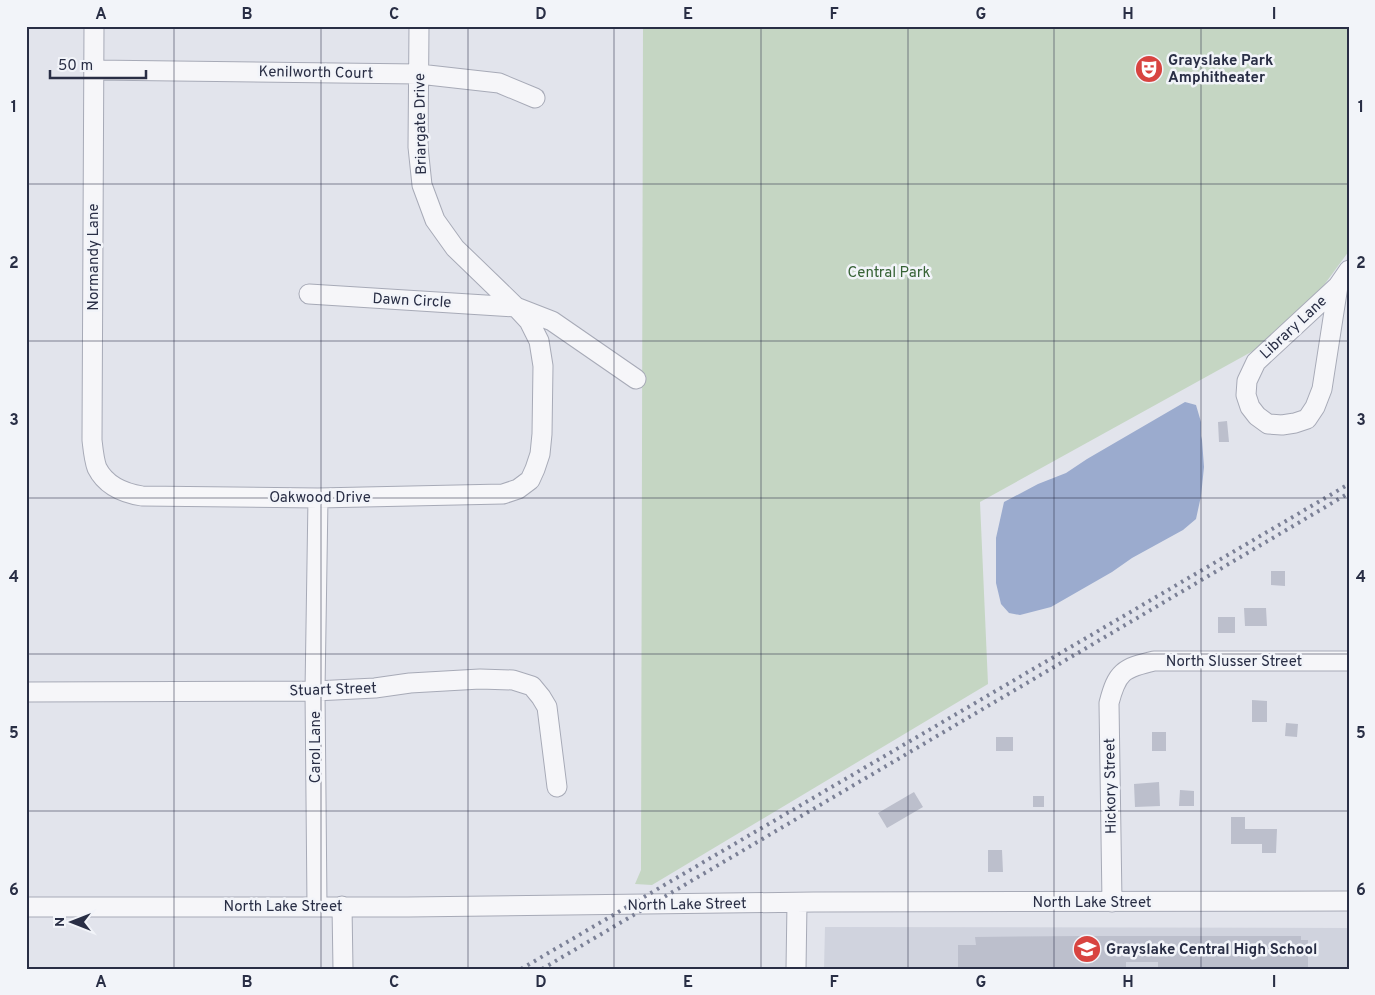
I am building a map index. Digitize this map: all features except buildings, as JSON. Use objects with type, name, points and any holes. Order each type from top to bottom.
[{"type":"street","name":"Normandy Lane","points":[[94,26],[92,440],[97,466],[102,476],[110,483]]},
{"type":"street","name":"Briargate Drive","points":[[419,26],[418,147],[422,185],[435,220],[455,248],[529,322],[539,341],[543,366],[542,434],[540,454],[530,480]]},
{"type":"street","name":"Kenilworth Court","points":[[94,70],[419,74],[499,83],[535,98]]},
{"type":"street","name":"Library Lane","points":[[1338,286],[1322,389],[1315,407],[1306,419],[1295,423],[1282,425],[1268,424],[1257,416],[1250,407],[1246,395],[1247,381],[1256,362],[1338,286],[1349,270]]},
{"type":"street","name":"Dawn Circle","points":[[309,294],[516,307]]},
{"type":"street","name":"Briargate Drive","points":[[516,307],[552,321],[636,379]]},
{"type":"street","name":"Oakwood Drive","points":[[110,483],[118,490],[142,496],[318,498],[503,494],[518,489],[530,480]]},
{"type":"street","name":"Carol Lane","points":[[316,906],[315,690],[318,498]]},
{"type":"street","name":"North Slusser Street","points":[[1122,673],[1133,666],[1154,661],[1349,661]]},
{"type":"street","name":"Hickory Street","points":[[1112,902],[1109,703],[1113,687],[1122,673]]},
{"type":"street","name":"Stuart Street","points":[[26,692],[315,690],[375,688],[410,683],[480,679],[512,680],[532,686],[547,707],[557,787]]},
{"type":"street","name":"North Lake Street","points":[[26,907],[428,907],[797,902],[1349,901]]},
{"type":"street","points":[[796,969],[797,902]]},
{"type":"street","points":[[342,906],[343,969]]},
{"type":"shaded area","name":"Grayslake Central High School","points":[[825,927],[1349,928],[1349,969],[824,969]]},
{"type":"green space","name":"Central Park","points":[[643,26],[1349,26],[1349,251],[1324,285],[1262,346],[980,502],[988,684],[652,885],[635,884],[641,870]]},
{"type":"water","points":[[1185,402],[1196,405],[1201,422],[1204,467],[1196,519],[1183,530],[1132,558],[1112,572],[1051,607],[1020,615],[1009,613],[1001,604],[996,583],[996,538],[1004,502],[1038,484],[1066,473]]},
{"type":"railway","points":[[521,969],[1349,484]]},
{"type":"railway","points":[[542,969],[1349,493]]},
{"type":"place","name":"Grayslake Park Amphitheater","points":[[1149,69]]},
{"type":"place","name":"Grayslake Central High School","points":[[1087,949]]}]
